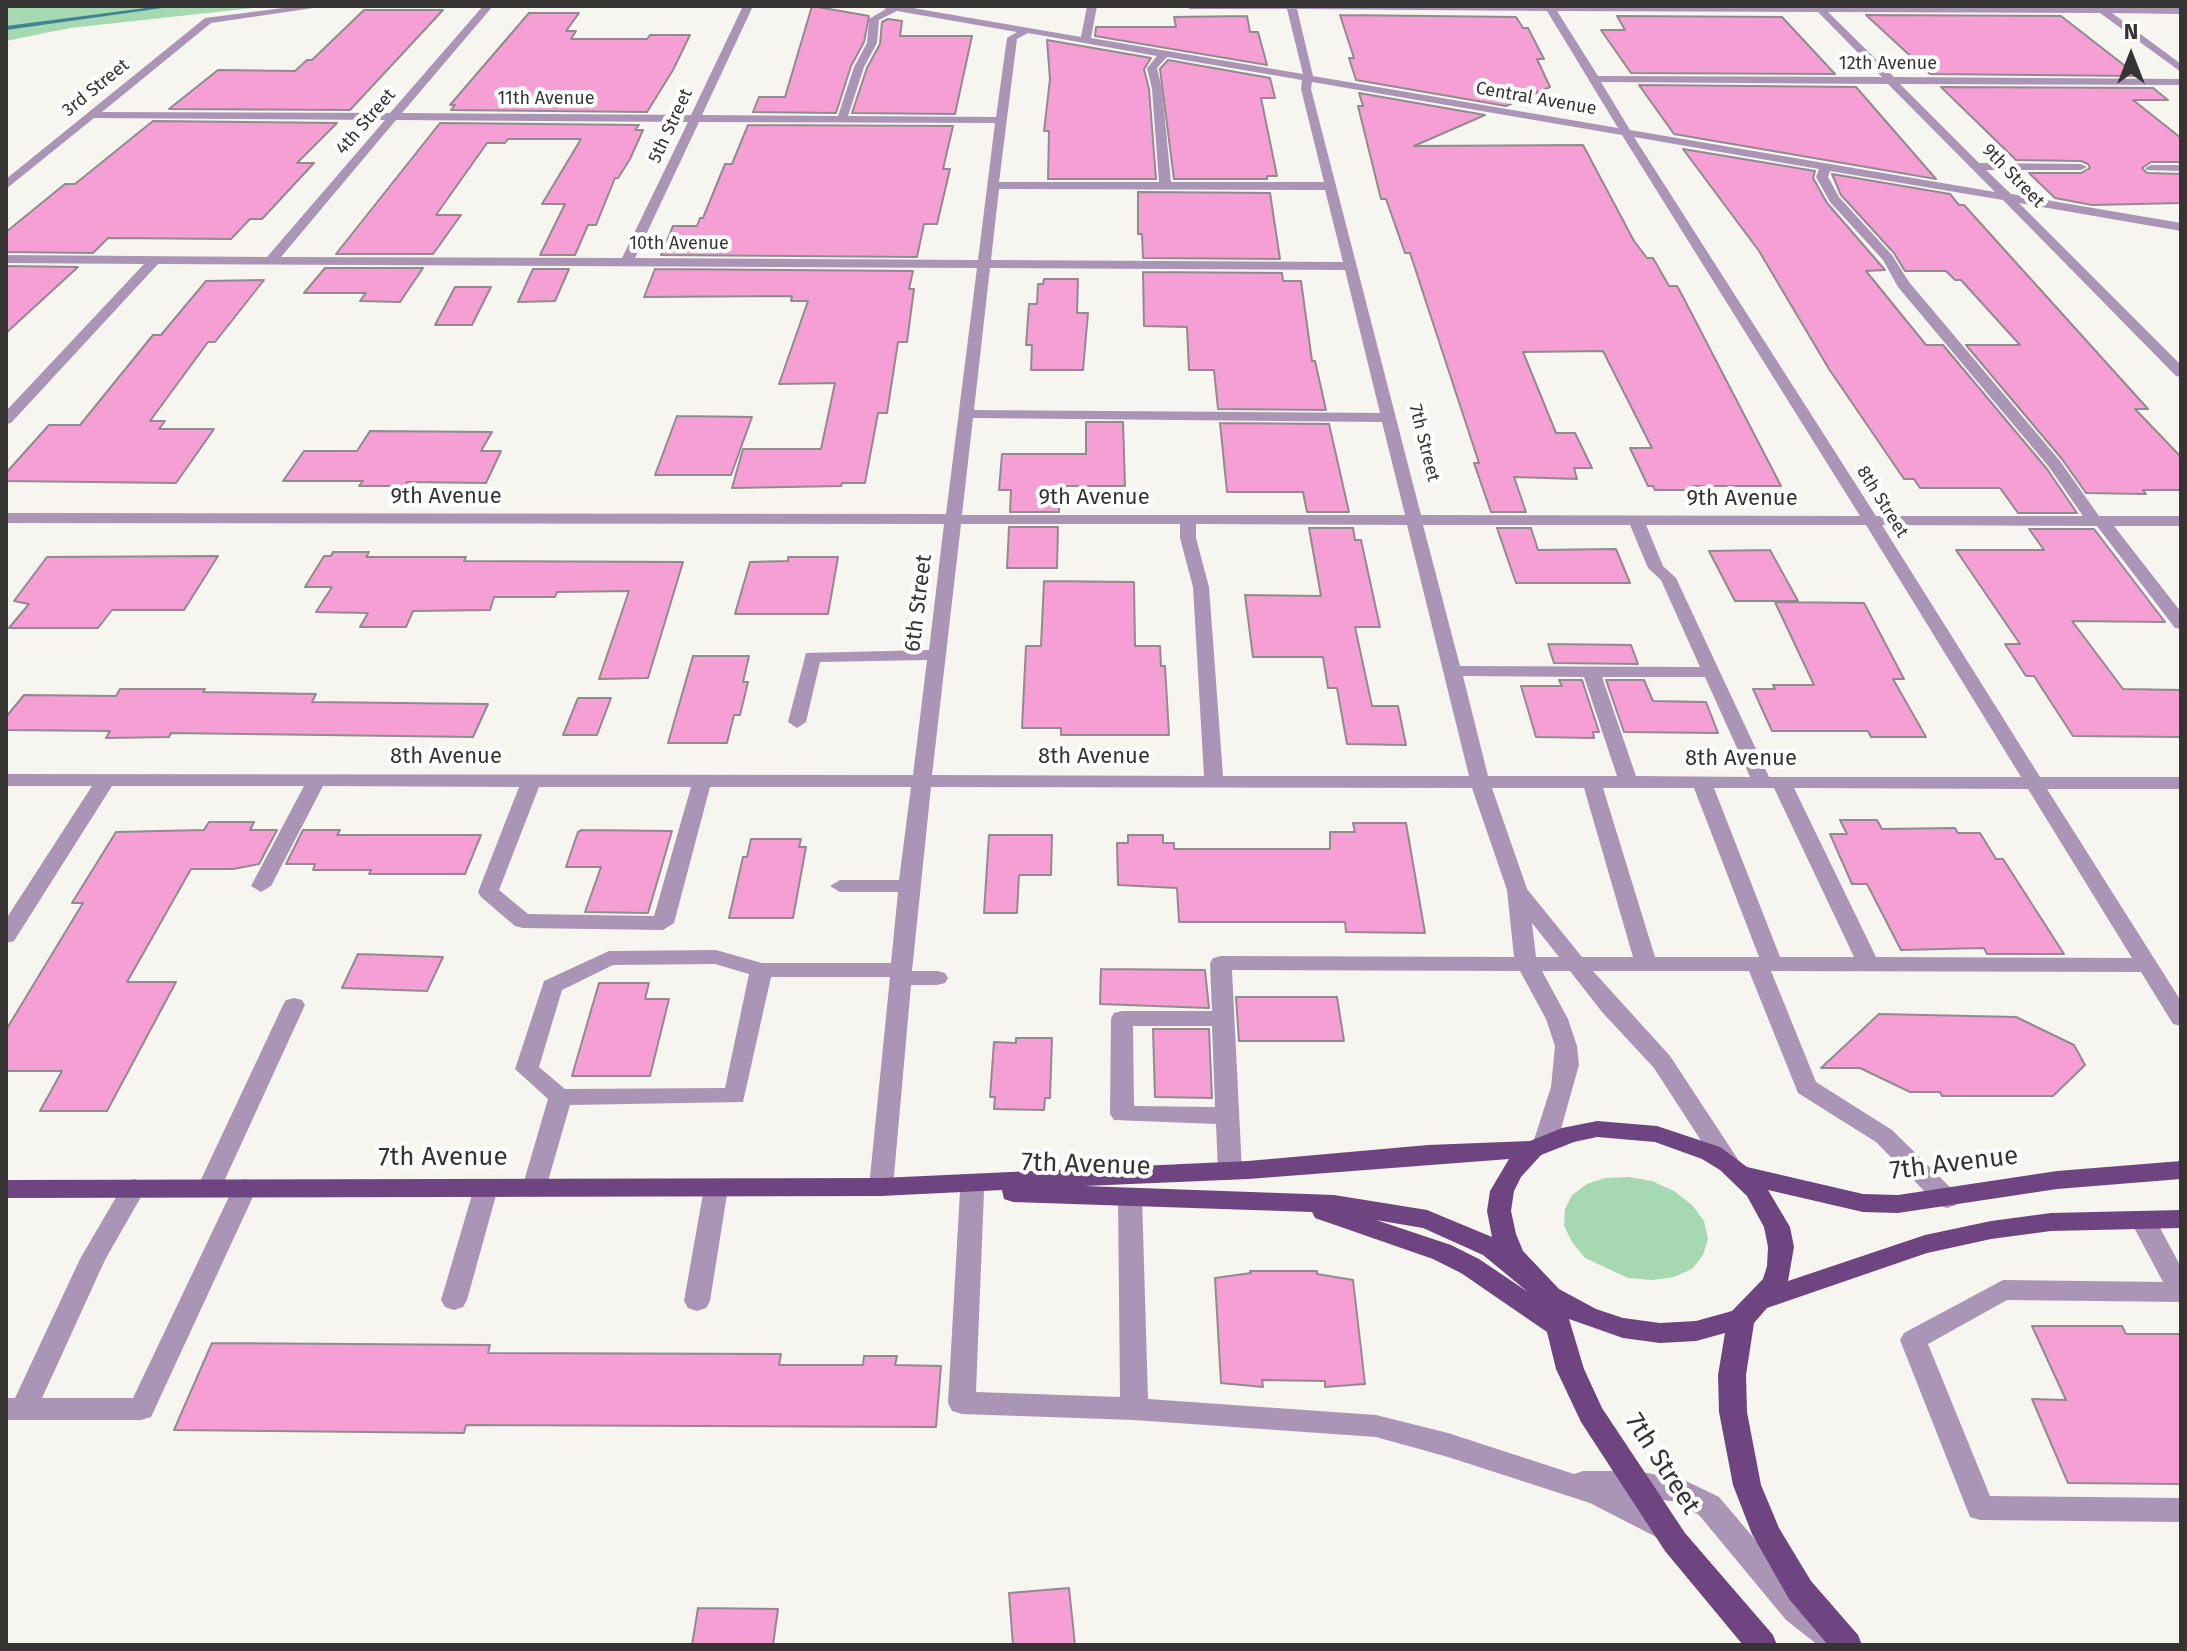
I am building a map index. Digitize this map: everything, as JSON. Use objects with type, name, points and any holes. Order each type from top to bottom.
[{"type":"main road","points":[[1543,1289],[1513,1256],[1503,1234],[1499,1211],[1502,1191],[1511,1172],[1538,1146],[1570,1134],[1597,1129],[1627,1129],[1687,1143],[1734,1169],[1769,1208],[1781,1247],[1780,1266],[1774,1284],[1751,1310],[1732,1388],[1733,1412],[1747,1485],[1767,1534],[1800,1590],[1844,1645]]},
{"type":"main road","name":"7th Avenue","points":[[6,1189],[881,1187],[1239,1170],[1538,1146]]},
{"type":"main road","name":"7th Avenue","points":[[1734,1169],[1863,1203],[1898,1204],[2057,1180],[2181,1170]]},
{"type":"main road","name":"7th Avenue","points":[[881,1187],[1290,1202]]},
{"type":"main road","points":[[1290,1202],[1376,1208],[1427,1219],[1492,1248],[1543,1289],[1587,1316],[1660,1333],[1696,1331],[1925,1244],[2051,1222],[2181,1219]]},
{"type":"main road","points":[[1290,1202],[1390,1232],[1442,1252],[1470,1266],[1559,1327]]},
{"type":"main road","name":"7th Street","points":[[1543,1289],[1559,1327],[1570,1369],[1591,1414],[1668,1532],[1762,1645]]},
{"type":"street","name":"3rd Street","points":[[6,185],[208,20],[322,6]]},
{"type":"street","name":"4th Street","points":[[271,260],[488,6]]},
{"type":"street","name":"5th Street","points":[[627,262],[748,6]]},
{"type":"street","points":[[914,12],[929,6]]},
{"type":"street","points":[[1190,6],[2098,8],[2181,11]]},
{"type":"street","name":"7th Street","points":[[1291,6],[1309,70],[1306,89],[1417,521],[1480,782],[1517,890],[1526,962],[1557,1019],[1566,1046],[1563,1087],[1538,1146]]},
{"type":"street","points":[[842,119],[859,67],[872,43],[874,19],[890,7]]},
{"type":"street","name":"Central Avenue","points":[[890,7],[1163,56],[2181,227]]},
{"type":"street","points":[[1082,41],[1088,36],[1095,7]]},
{"type":"street","name":"8th Street","points":[[1550,7],[2181,1019]]},
{"type":"street","name":"9th Street","points":[[1818,8],[1979,166],[2181,373]]},
{"type":"street","points":[[2098,8],[2181,69]]},
{"type":"street","name":"6th Street","points":[[881,1187],[909,886],[983,264],[1012,38],[1024,32]]},
{"type":"street","points":[[1163,56],[1152,68],[1157,89],[1165,186]]},
{"type":"street","name":"12th Avenue","points":[[1595,79],[2181,82]]},
{"type":"street","name":"11th Avenue","points":[[91,115],[1001,120]]},
{"type":"street","points":[[1825,166],[1822,177],[1834,199],[1888,258],[1903,284],[2055,464],[2181,624]]},
{"type":"street","points":[[1979,166],[2081,167]]},
{"type":"street","points":[[2151,168],[2181,168]]},
{"type":"street","points":[[993,185],[1332,186]]},
{"type":"street","name":"10th Avenue","points":[[6,259],[1352,266]]},
{"type":"street","points":[[6,420],[155,259]]},
{"type":"street","points":[[965,414],[1391,418]]},
{"type":"street","name":"9th Avenue","points":[[6,518],[2181,521]]},
{"type":"street","points":[[1188,520],[1188,538],[1201,587],[1214,781]]},
{"type":"street","points":[[1636,521],[1656,568],[1668,578],[1712,672],[1868,964]]},
{"type":"street","points":[[797,722],[812,657],[937,655]]},
{"type":"street","points":[[1454,671],[1712,672]]},
{"type":"street","points":[[1591,672],[1629,783]]},
{"type":"street","name":"8th Avenue","points":[[6,780],[2181,783]]},
{"type":"street","points":[[6,936],[106,780]]},
{"type":"street","points":[[261,886],[316,781]]},
{"type":"street","points":[[531,781],[488,892],[523,921],[663,923],[702,781]]},
{"type":"street","points":[[1592,783],[1646,963]]},
{"type":"street","points":[[1702,783],[1806,1087],[1884,1136],[1947,1199]]},
{"type":"street","points":[[840,886],[909,886]]},
{"type":"street","name":"7th Street","points":[[1517,890],[1574,964],[1662,1062],[1734,1169]]},
{"type":"street","points":[[761,970],[735,1096],[560,1097],[527,1069],[552,986],[609,958],[716,957],[761,970],[937,978]]},
{"type":"street","points":[[1239,1170],[1228,1116],[1221,963],[1307,972],[1526,962],[2147,965]]},
{"type":"street","points":[[209,1188],[294,1005]]},
{"type":"street","points":[[1223,1019],[1122,1018],[1122,1114],[1228,1116]]},
{"type":"street","points":[[534,1188],[560,1097]]},
{"type":"street","points":[[134,1188],[93,1259],[15,1409],[141,1409],[245,1188]]},
{"type":"street","points":[[454,1300],[486,1188]]},
{"type":"street","points":[[697,1301],[716,1188]]},
{"type":"street","points":[[972,1191],[962,1403],[1134,1409],[1376,1426],[1448,1445],[1563,1482],[1640,1513],[1668,1532]]},
{"type":"street","points":[[1130,1197],[1134,1409]]},
{"type":"street","points":[[2143,1220],[2181,1292],[2003,1290],[1913,1340],[1980,1508],[2181,1510]]},
{"type":"street","points":[[1563,1482],[1637,1483],[1684,1492],[1709,1506],[1797,1611],[1844,1645]]},
{"type":"green space","points":[[6,6],[271,6],[70,28],[6,41]]},
{"type":"green space","points":[[1628,1177],[1652,1181],[1674,1191],[1692,1205],[1704,1221],[1708,1239],[1703,1255],[1692,1269],[1674,1277],[1652,1280],[1628,1278],[1585,1258],[1572,1242],[1564,1226],[1565,1209],[1572,1195],[1587,1184],[1605,1178]]},
{"type":"building","points":[[812,6],[869,16],[864,42],[851,66],[836,113],[753,112],[759,97],[785,97]]},
{"type":"building","points":[[364,10],[443,10],[350,110],[169,109],[218,70],[295,71],[307,60],[312,60]]},
{"type":"building","points":[[529,13],[579,13],[566,31],[576,31],[571,39],[647,39],[650,35],[690,35],[647,112],[451,110],[455,105],[450,105]]},
{"type":"building","points":[[1340,15],[1516,17],[1523,28],[1528,28],[1544,59],[1537,59],[1550,87],[1506,106],[1356,80],[1349,58],[1354,58]]},
{"type":"building","points":[[1866,15],[2061,16],[2138,76],[1930,74]]},
{"type":"building","points":[[1247,16],[1250,32],[1258,32],[1267,65],[1095,36],[1096,27],[1176,27],[1174,17]]},
{"type":"building","points":[[1617,16],[1782,17],[1835,74],[1631,73],[1601,30],[1625,30]]},
{"type":"building","points":[[888,19],[902,21],[900,36],[972,36],[955,114],[852,113],[867,68],[880,44],[882,22]]},
{"type":"building","points":[[1047,40],[1151,58],[1144,69],[1149,89],[1156,179],[1048,179],[1049,131],[1044,131],[1050,79]]},
{"type":"building","points":[[1168,60],[1270,78],[1275,98],[1261,98],[1277,176],[1267,176],[1267,179],[1174,179],[1160,69]]},
{"type":"building","points":[[1639,85],[1856,87],[1936,179],[1674,134]]},
{"type":"building","points":[[1941,87],[2153,88],[2168,100],[2133,100],[2181,138],[2181,162],[2151,162],[2142,168],[2147,173],[2181,174],[2181,203],[2092,205],[2055,198],[2029,173],[2081,173],[2090,168],[2088,164],[2081,161],[2016,160]]},
{"type":"building","points":[[1359,93],[1485,115],[1414,146],[1583,145],[1634,241],[1647,258],[1653,258],[1669,286],[1677,286],[1781,486],[1693,486],[1695,490],[1655,490],[1653,486],[1648,486],[1630,448],[1652,448],[1603,351],[1523,352],[1556,433],[1575,433],[1592,468],[1574,468],[1577,479],[1514,477],[1526,512],[1491,512],[1474,463],[1479,463],[1410,253],[1405,253],[1386,199],[1381,199],[1358,106],[1363,106]]},
{"type":"building","points":[[153,121],[337,123],[297,163],[314,163],[262,219],[250,219],[231,239],[108,238],[93,253],[6,252],[6,232],[65,184],[75,184]]},
{"type":"building","points":[[440,123],[639,125],[635,130],[643,130],[630,159],[615,178],[596,225],[588,225],[575,255],[540,255],[565,204],[542,204],[581,139],[508,139],[505,143],[487,143],[436,215],[461,215],[433,254],[336,254]]},
{"type":"building","points":[[748,125],[953,126],[943,169],[950,169],[937,224],[924,224],[917,257],[661,255],[673,226],[697,226],[703,218],[725,164],[732,164]]},
{"type":"building","points":[[1683,149],[1815,171],[1813,178],[1827,203],[1885,270],[1866,271],[1926,345],[1943,345],[2047,469],[2077,513],[2018,513],[2000,488],[1920,488],[1914,479],[1904,479],[1829,369],[1759,251]]},
{"type":"building","points":[[1832,174],[1950,194],[1959,205],[1964,205],[2148,409],[2135,409],[2181,457],[2181,490],[2143,490],[2146,494],[2086,493],[2062,459],[1966,345],[2020,345],[1961,280],[1955,280],[1946,271],[1905,271],[1894,253],[1841,195]]},
{"type":"building","points":[[1138,192],[1270,193],[1280,259],[1143,258],[1142,234],[1138,234]]},
{"type":"building","points":[[6,266],[78,267],[6,333]]},
{"type":"building","points":[[325,268],[423,268],[400,302],[360,301],[366,293],[304,293]]},
{"type":"building","points":[[533,269],[569,269],[555,301],[518,302]]},
{"type":"building","points":[[655,269],[913,271],[909,289],[914,289],[907,342],[898,342],[887,413],[878,413],[865,483],[732,488],[743,449],[821,449],[835,383],[779,384],[808,301],[791,301],[792,296],[644,297]]},
{"type":"building","points":[[1143,272],[1282,273],[1283,281],[1301,281],[1312,361],[1315,361],[1326,410],[1218,409],[1214,370],[1189,370],[1187,327],[1144,326]]},
{"type":"building","points":[[1044,279],[1078,279],[1077,313],[1088,313],[1083,370],[1031,370],[1032,345],[1026,345],[1029,304],[1037,304],[1038,284],[1043,284]]},
{"type":"building","points":[[264,280],[215,342],[208,342],[150,421],[165,421],[159,429],[214,429],[176,483],[6,481],[6,473],[49,425],[80,425],[153,335],[161,335],[206,281]]},
{"type":"building","points":[[455,287],[491,287],[472,325],[435,325]]},
{"type":"building","points":[[677,416],[752,417],[731,475],[655,475]]},
{"type":"building","points":[[1086,422],[1123,422],[1125,486],[1060,486],[1059,512],[1010,512],[1011,490],[999,490],[1002,454],[1086,454]]},
{"type":"building","points":[[1220,423],[1329,424],[1349,512],[1307,512],[1303,492],[1227,492]]},
{"type":"building","points":[[370,431],[492,432],[481,451],[501,451],[486,483],[407,482],[405,486],[359,486],[363,481],[283,481],[304,451],[357,451]]},
{"type":"building","points":[[1009,527],[1058,527],[1057,568],[1007,568]]},
{"type":"building","points":[[1309,528],[1353,528],[1355,540],[1361,540],[1380,627],[1355,627],[1372,706],[1398,706],[1406,745],[1347,744],[1337,688],[1328,688],[1323,657],[1253,657],[1245,595],[1321,596]]},
{"type":"building","points":[[1497,528],[1531,528],[1538,550],[1616,549],[1630,583],[1516,583]]},
{"type":"building","points":[[2029,529],[2094,529],[2165,622],[2072,621],[2123,689],[2181,690],[2181,737],[2073,736],[2034,676],[2026,676],[2005,644],[2020,644],[1956,550],[2044,550]]},
{"type":"building","points":[[1770,550],[1798,601],[1735,601],[1709,551]]},
{"type":"building","points":[[333,552],[369,552],[366,557],[466,557],[464,561],[683,562],[648,678],[599,679],[629,591],[557,592],[555,597],[494,597],[490,610],[413,611],[406,627],[360,627],[368,613],[316,612],[332,587],[305,587],[324,556],[331,556]]},
{"type":"building","points":[[218,556],[184,610],[112,610],[98,628],[9,628],[29,604],[14,601],[47,557]]},
{"type":"building","points":[[788,557],[838,557],[828,614],[735,614],[750,562],[788,561]]},
{"type":"building","points":[[1044,581],[1134,582],[1135,646],[1160,646],[1161,666],[1165,666],[1169,735],[1061,735],[1061,728],[1022,728],[1026,646],[1041,646]]},
{"type":"building","points":[[1775,602],[1864,603],[1904,679],[1893,679],[1926,737],[1871,737],[1868,731],[1772,731],[1753,689],[1775,689],[1773,685],[1814,685]]},
{"type":"building","points":[[1548,644],[1631,645],[1638,664],[1554,663]]},
{"type":"building","points":[[693,656],[749,656],[743,682],[748,682],[740,715],[734,715],[727,743],[668,743]]},
{"type":"building","points":[[1559,680],[1582,680],[1599,732],[1593,732],[1594,738],[1536,737],[1521,686],[1562,686]]},
{"type":"building","points":[[1606,680],[1644,680],[1653,701],[1706,702],[1718,733],[1624,732]]},
{"type":"building","points":[[120,689],[316,694],[312,702],[488,704],[473,737],[171,733],[169,737],[106,738],[110,731],[6,730],[6,717],[24,695],[116,696]]},
{"type":"building","points":[[578,698],[611,698],[597,735],[563,735]]},
{"type":"building","points":[[1840,820],[1877,820],[1882,829],[1955,828],[1958,833],[1980,833],[1996,859],[2003,859],[2064,954],[1987,954],[1984,948],[1901,950],[1867,884],[1852,884],[1830,834],[1847,834]]},
{"type":"building","points":[[209,822],[254,822],[250,830],[277,830],[259,864],[233,869],[191,869],[127,982],[176,982],[107,1111],[40,1111],[62,1071],[6,1071],[6,1030],[83,903],[72,903],[116,832],[204,830]]},
{"type":"building","points":[[1353,823],[1406,823],[1425,933],[1346,932],[1345,922],[1179,922],[1177,888],[1118,885],[1117,843],[1128,843],[1128,835],[1163,835],[1163,843],[1174,843],[1174,849],[1330,849],[1330,832],[1355,832]]},
{"type":"building","points":[[303,830],[340,830],[337,835],[481,835],[465,874],[369,874],[371,870],[313,870],[315,864],[286,864]]},
{"type":"building","points":[[672,831],[648,913],[585,912],[601,867],[566,867],[578,832]]},
{"type":"building","points":[[989,835],[1052,835],[1051,875],[1019,875],[1017,913],[984,913]]},
{"type":"building","points":[[751,839],[801,839],[799,847],[806,847],[793,918],[729,918],[743,857],[747,857]]},
{"type":"building","points":[[358,954],[443,957],[427,991],[342,988]]},
{"type":"building","points":[[1101,969],[1205,970],[1209,1008],[1100,1004]]},
{"type":"building","points":[[599,983],[649,983],[645,999],[669,999],[650,1076],[572,1076]]},
{"type":"building","points":[[1236,997],[1337,997],[1344,1041],[1239,1041]]},
{"type":"building","points":[[1879,1014],[2016,1017],[2074,1045],[2085,1065],[2053,1096],[1942,1096],[1940,1092],[1910,1092],[1860,1068],[1821,1068]]},
{"type":"building","points":[[1153,1029],[1209,1029],[1212,1098],[1155,1097]]},
{"type":"building","points":[[1016,1038],[1052,1038],[1050,1098],[1045,1098],[1044,1110],[994,1109],[995,1097],[990,1097],[994,1042],[1016,1043]]},
{"type":"building","points":[[1250,1271],[1317,1271],[1317,1274],[1353,1280],[1365,1384],[1325,1387],[1325,1381],[1262,1380],[1263,1387],[1221,1383],[1215,1278]]},
{"type":"building","points":[[2032,1326],[2122,1326],[2126,1334],[2181,1334],[2181,1484],[2068,1483],[2032,1399],[2066,1400]]},
{"type":"building","points":[[212,1343],[490,1345],[488,1353],[781,1354],[779,1365],[863,1365],[864,1356],[897,1356],[895,1365],[941,1366],[936,1427],[466,1425],[464,1433],[174,1430]]},
{"type":"building","points":[[1069,1588],[1075,1645],[1013,1645],[1009,1593]]},
{"type":"building","points":[[698,1608],[778,1609],[773,1645],[692,1645]]},
{"type":"waterway","points":[[6,28],[174,6]]}]
